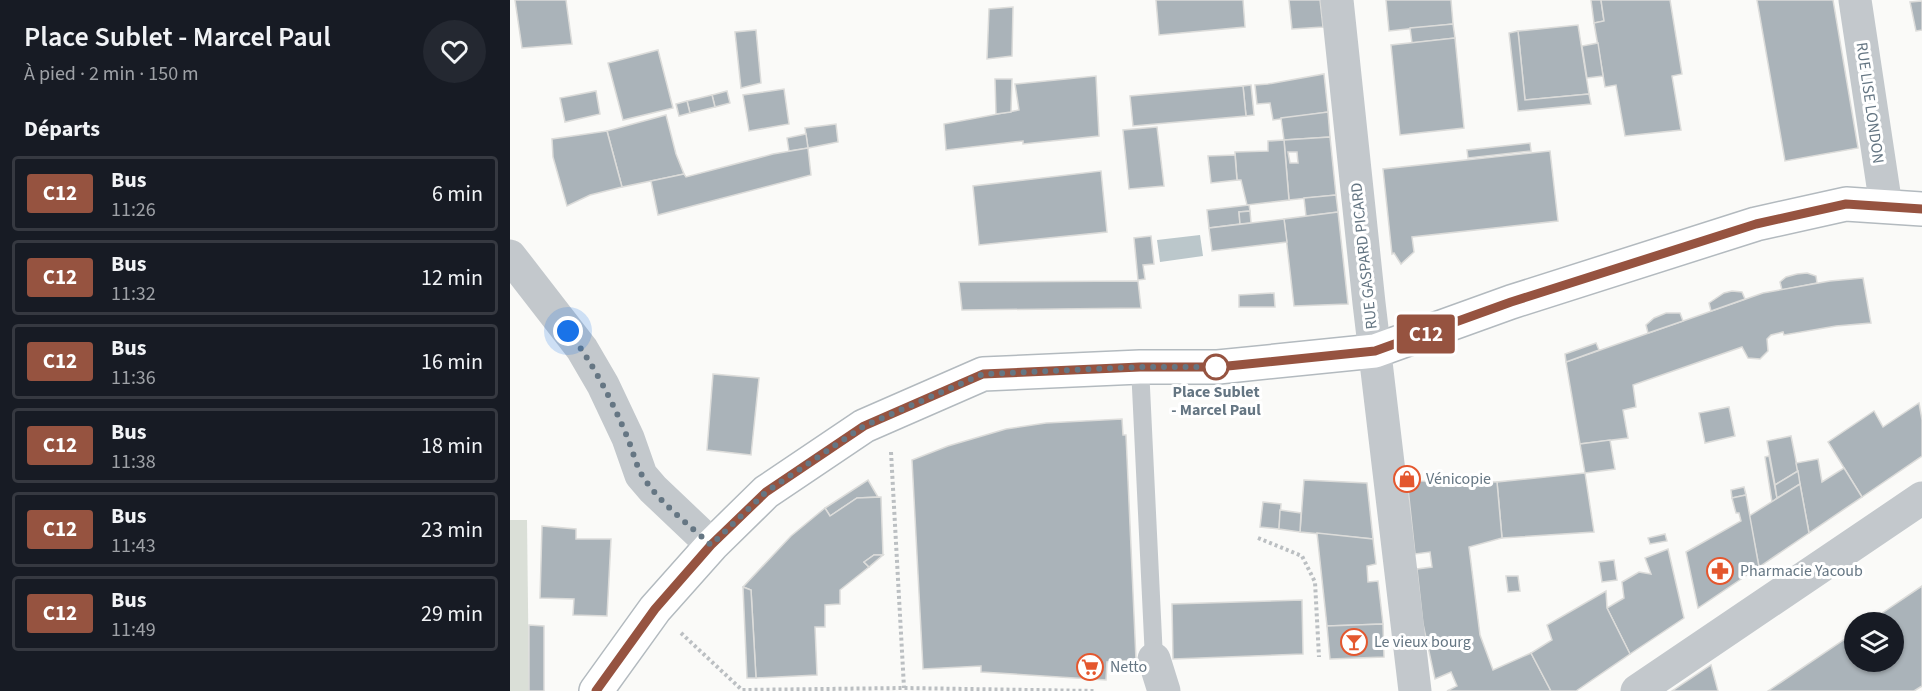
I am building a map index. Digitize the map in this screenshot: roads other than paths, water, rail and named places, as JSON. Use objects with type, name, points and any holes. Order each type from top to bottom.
[{"type":"main road","points":[[596,691],[655,609],[711,545],[766,492],[864,426],[983,374],[1140,367],[1218,367],[1375,351],[1511,302],[1756,224],[1846,204],[1922,208]]},
{"type":"street","name":"RUE GASPARD PICARD","points":[[1337,0],[1415,691]]},
{"type":"street","name":"RUE LISE LONDON","points":[[1855,0],[1886,206]]},
{"type":"street","points":[[510,256],[582,349],[603,385],[628,438],[641,475],[652,489],[711,545]]},
{"type":"street","points":[[1637,691],[1922,498]]},
{"type":"street","points":[[1154,659],[1164,691]]},
{"type":"lane","points":[[1140,367],[1154,659]]},
{"type":"place","name":"Place Sublet - Marcel Paul","points":[[1216,367]]},
{"type":"place","name":"Vénicopie","points":[[1407,479]]},
{"type":"place","name":"Pharmacie Yacoub","points":[[1720,571]]},
{"type":"place","name":"Le vieux bourg","points":[[1354,642]]},
{"type":"place","name":"Netto","points":[[1090,667]]}]
